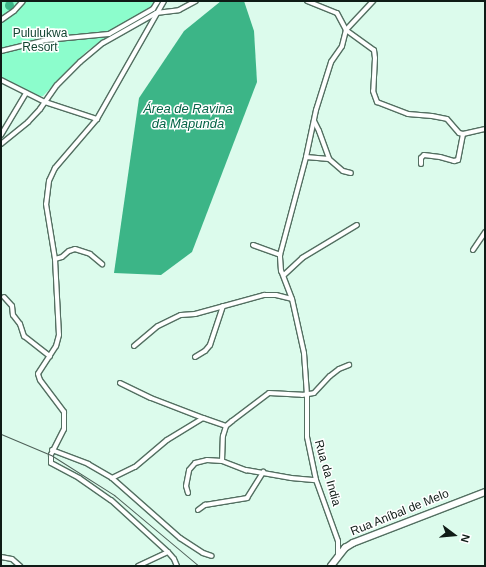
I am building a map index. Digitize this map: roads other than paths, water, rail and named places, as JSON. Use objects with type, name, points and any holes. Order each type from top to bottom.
[{"type":"street","points":[[1,20],[14,11],[23,1]]},
{"type":"street","points":[[1,50],[46,40],[109,34],[153,9],[158,1]]},
{"type":"street","points":[[164,1],[97,120],[55,168],[49,181],[46,204],[55,259],[59,335],[56,346],[40,371],[39,377],[64,412],[64,429],[52,450],[50,459],[52,462],[111,500],[168,552],[174,559],[177,566]]},
{"type":"street","points":[[1,144],[28,122],[57,85],[80,62],[103,43],[156,14],[179,10],[196,1]]},
{"type":"street","points":[[307,1],[337,13],[346,30],[374,50],[373,91],[377,102],[408,114],[447,119],[459,133],[464,134],[485,129]]},
{"type":"street","points":[[253,245],[280,255],[306,157],[322,85],[331,62],[342,46],[346,30],[373,1]]},
{"type":"street","points":[[1,80],[45,102],[97,120]]},
{"type":"street","points":[[1,135],[6,124],[26,93]]},
{"type":"street","points":[[1,121],[6,124]]},
{"type":"street","points":[[313,121],[319,130],[329,159],[343,171],[351,173]]},
{"type":"street","points":[[421,164],[421,158],[424,155],[454,161],[458,160],[464,134]]},
{"type":"street","points":[[306,157],[329,159]]},
{"type":"street","points":[[284,275],[302,258],[357,225]]},
{"type":"street","points":[[473,250],[485,232]]},
{"type":"street","points":[[55,259],[62,257],[69,251],[75,249],[90,254],[102,264]]},
{"type":"street","name":"Rua da India","points":[[280,255],[282,271],[292,299],[304,353],[307,394],[306,437],[316,480],[338,541],[338,556]]},
{"type":"street","points":[[134,346],[146,335],[169,320],[264,295],[276,295],[292,299]]},
{"type":"street","points":[[4,297],[12,306],[13,315],[20,324],[24,336],[50,356]]},
{"type":"street","points":[[195,357],[205,351],[210,345],[223,306]]},
{"type":"street","points":[[222,461],[223,436],[226,426],[269,394],[314,393],[330,376],[339,369],[349,365]]},
{"type":"street","points":[[120,383],[151,398],[226,426]]},
{"type":"street","points":[[112,478],[135,467],[167,440],[203,418]]},
{"type":"street","points":[[52,450],[88,464],[112,478],[180,538],[203,553],[212,556]]},
{"type":"street","points":[[188,493],[186,477],[188,470],[195,463],[207,460],[222,461],[246,470],[291,478],[316,480]]},
{"type":"street","points":[[198,510],[205,505],[247,498],[262,472]]},
{"type":"street","name":"Rua Aníbal de Melo","points":[[331,566],[345,548],[353,543],[485,492]]},
{"type":"street","points":[[138,566],[168,552]]},
{"type":"street","points":[[1,557],[12,559],[20,566]]},
{"type":"water","points":[[9,0],[14,5],[9,10],[4,5]]},
{"type":"water","name":"Área de Ravina da Mapunda","points":[[221,1],[244,1],[254,31],[257,82],[192,252],[161,275],[114,273],[139,98],[184,31]]},
{"type":"railway","points":[[1,434],[51,455],[114,495],[199,566]]},
{"type":"park label","name":"Pululukwa Resort","points":[[40,41]]}]
